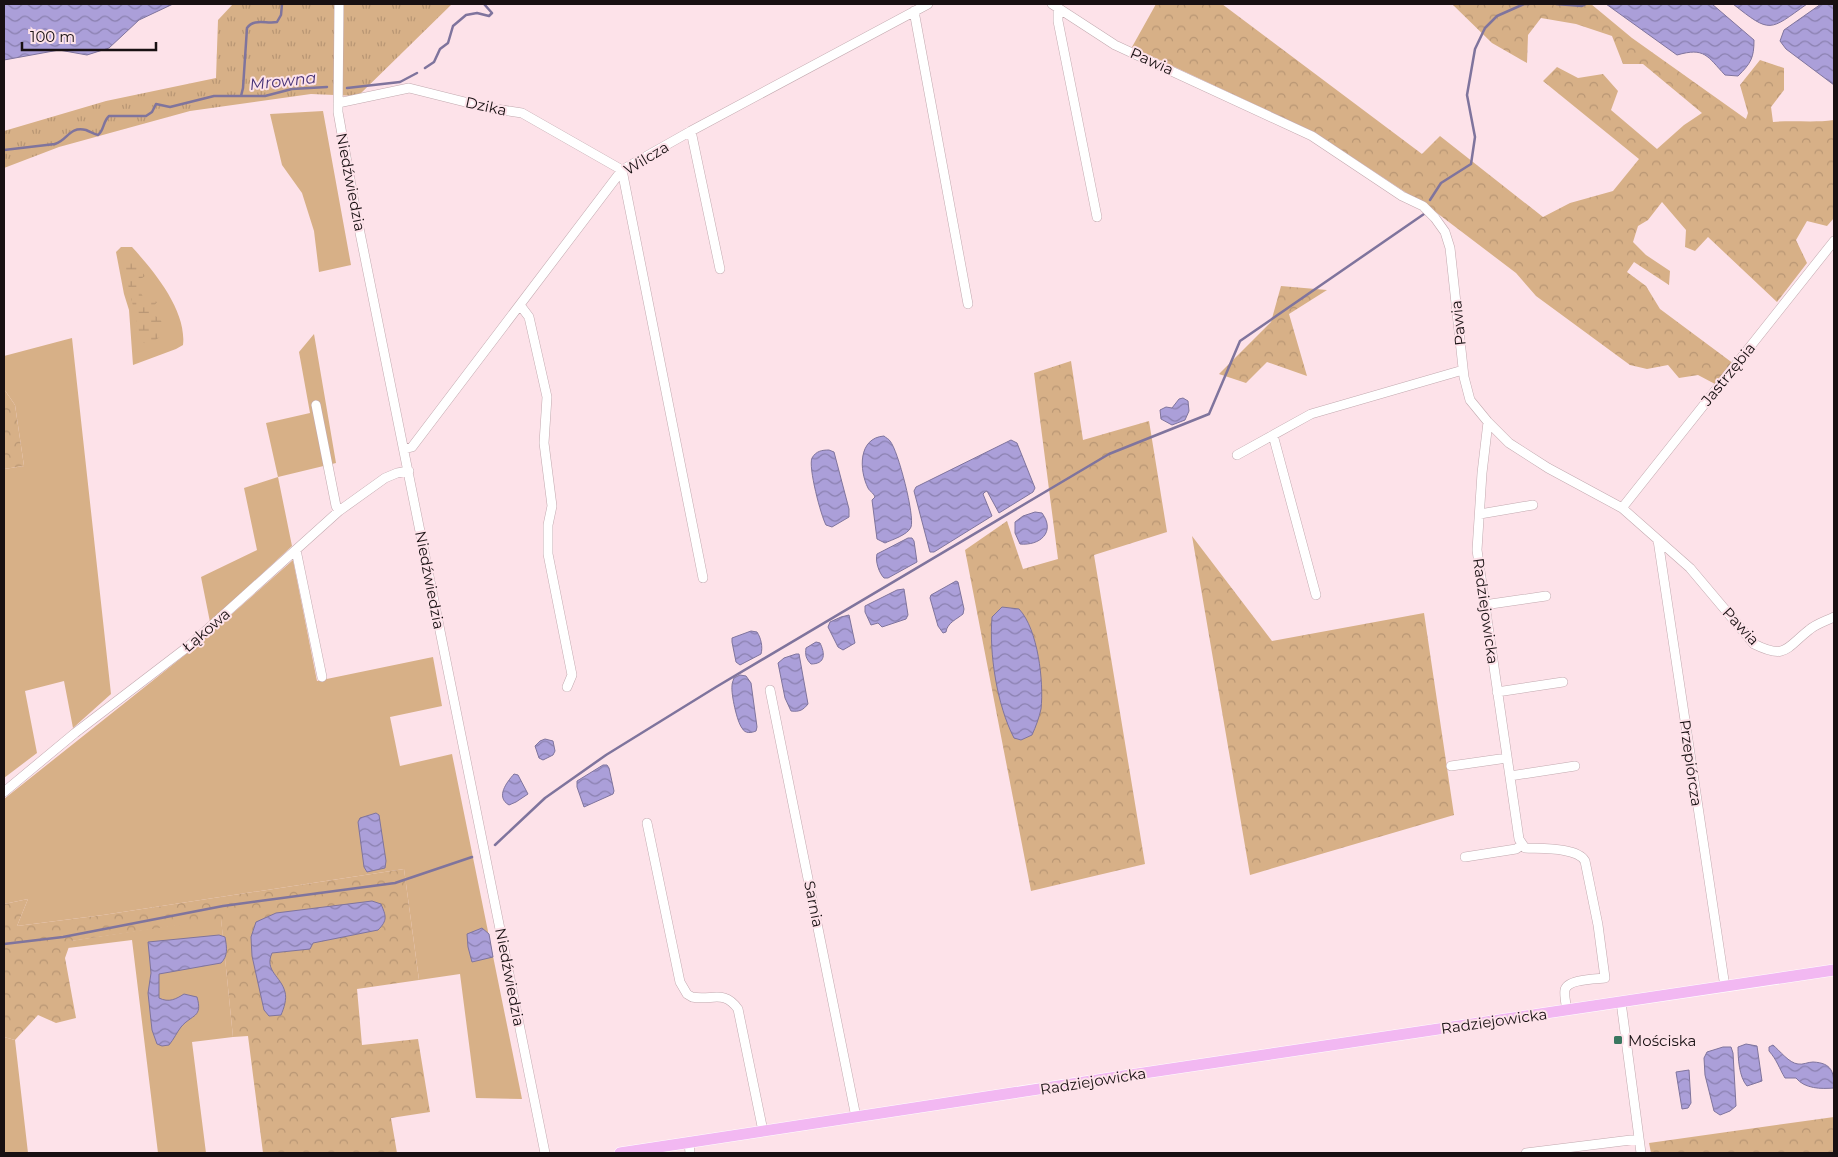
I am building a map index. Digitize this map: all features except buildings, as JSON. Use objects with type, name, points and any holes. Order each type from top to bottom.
[{"type":"main road","name":"Radziejowicka","points":[[620,1153],[690,1148],[763,1132],[856,1117],[1834,970]]},
{"type":"street","name":"Niedźwiedzia","points":[[339,4],[338,103],[356,214],[545,1153]]},
{"type":"street","name":"Wilcza","points":[[404,450],[412,447],[622,170],[928,4]]},
{"type":"street","points":[[1055,6],[1096,217]]},
{"type":"street","name":"Pawia","points":[[1055,6],[1115,45],[1312,136],[1402,196],[1423,206],[1436,218],[1445,232],[1450,248],[1463,370],[1470,400],[1509,443],[1543,466],[1622,508],[1690,568],[1754,644],[1767,651],[1778,653],[1789,648],[1810,628],[1834,617]]},
{"type":"street","points":[[914,11],[968,304]]},
{"type":"street","name":"Dzika","points":[[338,103],[409,88],[489,108],[522,113],[622,170]]},
{"type":"street","points":[[691,132],[720,269]]},
{"type":"street","points":[[622,170],[703,578]]},
{"type":"street","name":"Jastrzębia","points":[[1622,508],[1834,241]]},
{"type":"street","points":[[520,305],[529,317],[547,398],[544,444],[552,499],[548,525],[548,554],[572,675],[567,687]]},
{"type":"street","points":[[1237,454],[1311,414],[1463,370]]},
{"type":"street","points":[[316,405],[336,506],[339,511]]},
{"type":"street","name":"Radziejowicka","points":[[1488,422],[1477,550],[1519,839],[1525,848],[1573,852],[1582,855],[1585,861],[1598,925],[1605,978],[1572,982],[1566,986],[1564,991],[1567,1010]]},
{"type":"street","points":[[1272,435],[1316,595]]},
{"type":"street","name":"Łąkowa","points":[[4,792],[75,733],[190,645],[339,511],[385,478],[397,473],[408,472]]},
{"type":"street","points":[[1480,514],[1533,505]]},
{"type":"street","name":"Przepiórcza","points":[[1658,540],[1725,986]]},
{"type":"street","points":[[296,550],[322,676]]},
{"type":"street","points":[[1484,605],[1546,596]]},
{"type":"street","points":[[1497,692],[1563,682]]},
{"type":"street","name":"Sarnia","points":[[770,690],[856,1117]]},
{"type":"street","points":[[1451,766],[1507,758]]},
{"type":"street","points":[[1510,776],[1575,766]]},
{"type":"street","points":[[647,823],[680,982],[687,994],[699,998],[719,996],[726,998],[738,1009],[763,1132]]},
{"type":"street","points":[[1465,857],[1516,849],[1522,845]]},
{"type":"street","points":[[1621,1002],[1641,1153]]},
{"type":"street","points":[[1526,1153],[1639,1139]]},
{"type":"green space","points":[[233,4],[452,4],[358,96],[311,94],[190,111],[59,147],[4,168],[4,131],[106,101],[216,78],[218,20]]},
{"type":"green space","points":[[1156,4],[1222,4],[1422,154],[1440,136],[1543,217],[1570,203],[1613,191],[1639,159],[1543,81],[1557,67],[1578,78],[1603,74],[1618,91],[1611,110],[1657,149],[1684,125],[1702,113],[1643,64],[1623,64],[1612,36],[1576,24],[1541,18],[1528,35],[1527,63],[1492,43],[1452,4],[1591,4],[1632,38],[1746,119],[1748,113],[1740,85],[1760,60],[1784,68],[1784,90],[1771,107],[1773,122],[1834,120],[1834,218],[1827,226],[1807,221],[1796,240],[1807,263],[1777,302],[1708,237],[1695,251],[1685,247],[1686,230],[1662,202],[1648,220],[1638,226],[1633,242],[1646,255],[1670,271],[1669,285],[1634,262],[1627,272],[1646,286],[1660,309],[1734,364],[1715,384],[1698,375],[1679,378],[1668,365],[1647,369],[1630,365],[1536,296],[1516,273],[1437,213],[1314,132],[1132,47]]},
{"type":"green space","points":[[323,111],[351,265],[319,272],[314,231],[302,193],[282,165],[270,114]]},
{"type":"green space","points":[[121,247],[132,247],[159,280],[174,305],[183,332],[183,345],[133,365],[129,310],[116,252]]},
{"type":"green space","points":[[127,260],[135,263],[145,276],[136,282],[143,297],[157,302],[150,311],[165,324],[160,337],[148,345],[141,341],[125,271]]},
{"type":"green space","points":[[1281,286],[1327,290],[1289,314],[1307,376],[1267,362],[1246,383],[1219,374],[1271,322]]},
{"type":"green space","points":[[314,334],[336,463],[278,477],[266,423],[310,413],[299,352]]},
{"type":"green space","points":[[72,338],[111,694],[73,728],[64,681],[25,691],[37,753],[4,778],[4,469],[24,466],[15,405],[4,389],[4,356]]},
{"type":"green space","points":[[1071,361],[1083,440],[1149,421],[1167,532],[1094,555],[1145,864],[1031,891],[965,550],[1007,521],[1023,569],[1058,559],[1034,373]]},
{"type":"green space","points":[[4,389],[15,405],[24,466],[4,469]]},
{"type":"green space","points":[[278,477],[292,546],[210,622],[201,577],[257,550],[244,488]]},
{"type":"green space","points":[[1192,536],[1272,641],[1424,613],[1454,815],[1250,875]]},
{"type":"green space","points":[[293,560],[317,681],[433,657],[442,706],[390,717],[400,766],[452,754],[522,1099],[476,1098],[460,974],[419,980],[404,869],[103,915],[17,926],[28,899],[4,904],[4,799],[190,651]]},
{"type":"green space","points":[[404,869],[419,980],[357,989],[362,1045],[418,1039],[430,1112],[391,1118],[397,1153],[263,1153],[248,1036],[233,1037],[221,919],[71,941],[65,958],[76,1018],[56,1023],[38,1015],[15,1040],[4,1037],[4,904],[28,899],[17,926],[103,915]]},
{"type":"green space","points":[[221,918],[233,1037],[192,1042],[206,1153],[158,1153],[132,940],[68,948],[70,941]]},
{"type":"green space","points":[[4,1037],[15,1040],[28,1153],[4,1153]]},
{"type":"green space","points":[[1834,1117],[1834,1153],[1651,1153],[1649,1143]]},
{"type":"water","points":[[4,4],[173,4],[139,20],[109,48],[87,55],[59,50],[4,60]]},
{"type":"water","points":[[1606,4],[1712,4],[1754,40],[1749,64],[1738,76],[1725,75],[1705,55],[1694,52],[1677,55]]},
{"type":"water","points":[[1733,4],[1807,4],[1785,20],[1770,25],[1755,20]]},
{"type":"water","points":[[1821,4],[1834,4],[1834,85],[1786,49],[1780,41],[1784,30]]},
{"type":"water","points":[[1183,398],[1188,401],[1189,411],[1185,420],[1172,425],[1161,419],[1160,410],[1166,407],[1172,408],[1179,399]]},
{"type":"water","points":[[884,436],[890,441],[901,469],[912,521],[911,527],[907,532],[885,543],[877,539],[872,500],[875,497],[865,481],[862,464],[865,449],[869,442]]},
{"type":"water","points":[[1011,440],[1017,443],[1035,488],[1033,492],[999,513],[987,491],[985,492],[983,494],[992,516],[934,552],[930,552],[914,491],[916,487]]},
{"type":"water","points":[[829,450],[834,452],[849,509],[849,517],[832,527],[826,525],[821,512],[813,481],[811,463],[812,458],[817,452]]},
{"type":"water","points":[[1035,512],[1042,513],[1046,520],[1046,532],[1044,536],[1034,543],[1020,544],[1015,533],[1015,522],[1023,516]]},
{"type":"water","points":[[908,538],[912,538],[914,541],[917,562],[888,578],[884,578],[878,567],[877,554]]},
{"type":"water","points":[[956,581],[958,582],[964,609],[963,614],[950,624],[946,632],[943,633],[938,626],[930,598],[931,595]]},
{"type":"water","points":[[904,589],[908,615],[906,619],[882,627],[878,623],[871,625],[865,612],[865,606],[897,590]]},
{"type":"water","points":[[1002,607],[1019,609],[1026,618],[1038,656],[1042,685],[1041,709],[1032,735],[1021,740],[1014,738],[1008,725],[999,695],[993,663],[992,617]]},
{"type":"water","points":[[849,615],[855,643],[843,650],[838,647],[828,627],[830,622]]},
{"type":"water","points":[[751,631],[757,632],[760,637],[761,654],[740,665],[736,662],[732,638]]},
{"type":"water","points":[[816,642],[820,643],[823,657],[816,664],[811,664],[806,657],[806,648]]},
{"type":"water","points":[[799,654],[808,704],[801,710],[791,711],[785,698],[778,663],[784,658]]},
{"type":"water","points":[[740,675],[746,676],[751,683],[757,727],[756,731],[752,732],[746,732],[740,725],[732,695],[734,678]]},
{"type":"water","points":[[545,739],[553,741],[555,751],[553,755],[543,760],[539,758],[535,746]]},
{"type":"water","points":[[603,765],[607,765],[609,768],[613,794],[584,807],[577,787],[577,781]]},
{"type":"water","points":[[514,774],[518,775],[528,794],[509,805],[505,802],[503,794],[506,785]]},
{"type":"water","points":[[376,813],[379,815],[386,861],[385,868],[367,872],[364,867],[358,822],[360,818]]},
{"type":"water","points":[[372,901],[381,904],[385,915],[385,921],[378,930],[313,943],[310,949],[272,953],[270,964],[283,986],[286,998],[281,1015],[269,1016],[264,1010],[252,956],[251,937],[256,922],[276,913]]},
{"type":"water","points":[[482,928],[489,934],[493,957],[472,962],[467,934]]},
{"type":"water","points":[[219,935],[225,937],[226,948],[225,958],[221,963],[159,974],[159,998],[169,1000],[184,994],[197,997],[199,1009],[181,1027],[169,1045],[162,1046],[157,1044],[152,1030],[148,993],[151,973],[148,942]]},
{"type":"water","points":[[1746,1044],[1757,1046],[1762,1081],[1747,1086],[1741,1073],[1738,1051],[1738,1047]]},
{"type":"water","points":[[1773,1045],[1795,1063],[1813,1062],[1828,1066],[1831,1069],[1834,1088],[1813,1088],[1796,1078],[1785,1078],[1769,1051],[1769,1047]]},
{"type":"water","points":[[1723,1047],[1731,1047],[1733,1053],[1736,1106],[1720,1115],[1714,1111],[1705,1075],[1704,1058],[1707,1052]]},
{"type":"water","points":[[1689,1070],[1691,1103],[1688,1108],[1682,1109],[1676,1072]]},
{"type":"waterway","name":"Mrowna","points":[[241,96],[247,28],[257,22],[277,22],[281,15],[282,4]]},
{"type":"waterway","name":"Mrowna","points":[[425,68],[434,62],[440,49],[448,43],[453,26],[466,15],[477,13],[489,16],[492,13],[484,4]]},
{"type":"waterway","points":[[1430,200],[1441,183],[1471,164],[1475,137],[1467,95],[1475,49],[1485,28],[1497,16],[1524,4],[1529,4]]},
{"type":"waterway","points":[[1556,4],[1582,6],[1586,4]]},
{"type":"waterway","name":"Mrowna","points":[[347,88],[400,82],[417,73]]},
{"type":"waterway","name":"Mrowna","points":[[4,150],[55,144],[72,132],[80,129],[98,135],[109,116],[146,116],[152,112],[156,104],[170,107],[214,96],[265,96],[292,89],[327,87]]},
{"type":"waterway","points":[[495,845],[545,798],[606,755],[716,687],[1109,454],[1209,414],[1240,341],[1424,214]]},
{"type":"waterway","points":[[4,944],[63,937],[223,906],[395,883],[472,857]]},
{"type":"place","name":"Mościska","points":[[1618,1040]]}]
